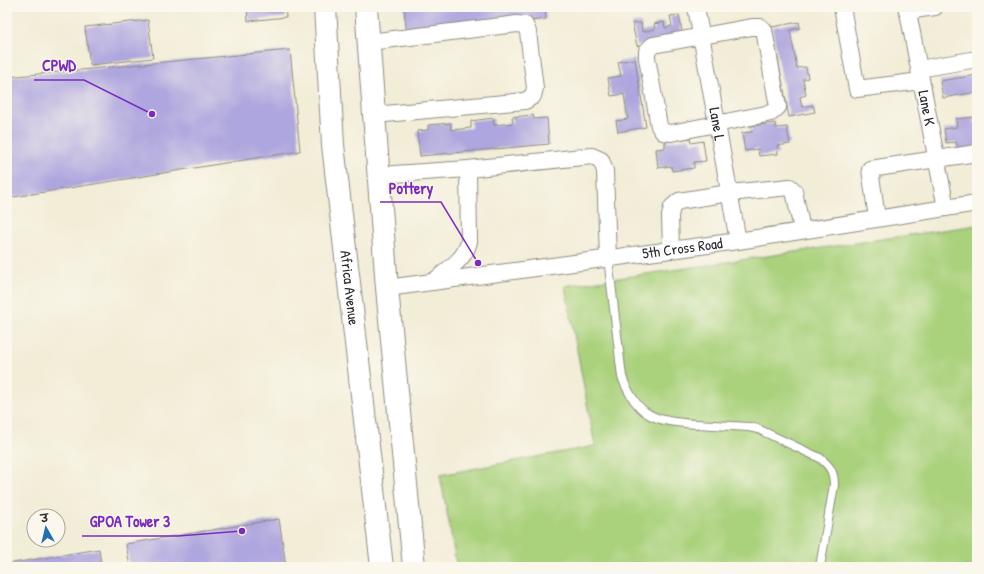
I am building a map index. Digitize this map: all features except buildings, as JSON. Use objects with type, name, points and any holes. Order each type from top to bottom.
[{"type":"main road","name":"Africa Avenue","points":[[325,7],[333,145],[382,567]]},
{"type":"main road","points":[[366,7],[387,288],[414,567]]},
{"type":"street","name":"Lane L","points":[[696,7],[738,241]]},
{"type":"street","points":[[842,7],[857,89],[920,75],[977,59]]},
{"type":"street","points":[[907,9],[935,7]]},
{"type":"street","name":"Lane K","points":[[907,9],[946,208]]},
{"type":"street","points":[[369,42],[517,24],[524,25],[528,32],[535,88],[533,96],[525,101],[374,115]]},
{"type":"street","points":[[752,27],[761,27],[764,30],[778,107],[771,113],[671,133],[663,132],[659,126],[647,51],[653,45],[701,37],[752,27]]},
{"type":"street","points":[[877,218],[870,169],[977,153]]},
{"type":"street","points":[[379,175],[468,169],[592,156],[600,160],[605,171],[608,258]]},
{"type":"street","points":[[433,282],[462,257],[467,250],[469,241],[468,169]]},
{"type":"street","points":[[671,250],[670,216],[672,206],[679,201],[729,193],[790,187],[794,192],[802,230]]},
{"type":"street","name":"5th Cross Road","points":[[387,288],[738,241],[977,202]]},
{"type":"lane","points":[[608,258],[622,377],[629,393],[638,406],[655,419],[670,422],[749,427],[758,429],[820,458],[829,465],[834,475],[834,485],[820,567]]},
{"type":"green space","points":[[977,225],[977,567],[457,567],[440,475],[595,446],[565,286]]},
{"type":"place","name":"CPWD","points":[[152,114]]},
{"type":"place","name":"Pottery","points":[[478,263]]},
{"type":"place","name":"GPOA Tower 3","points":[[242,531]]}]
